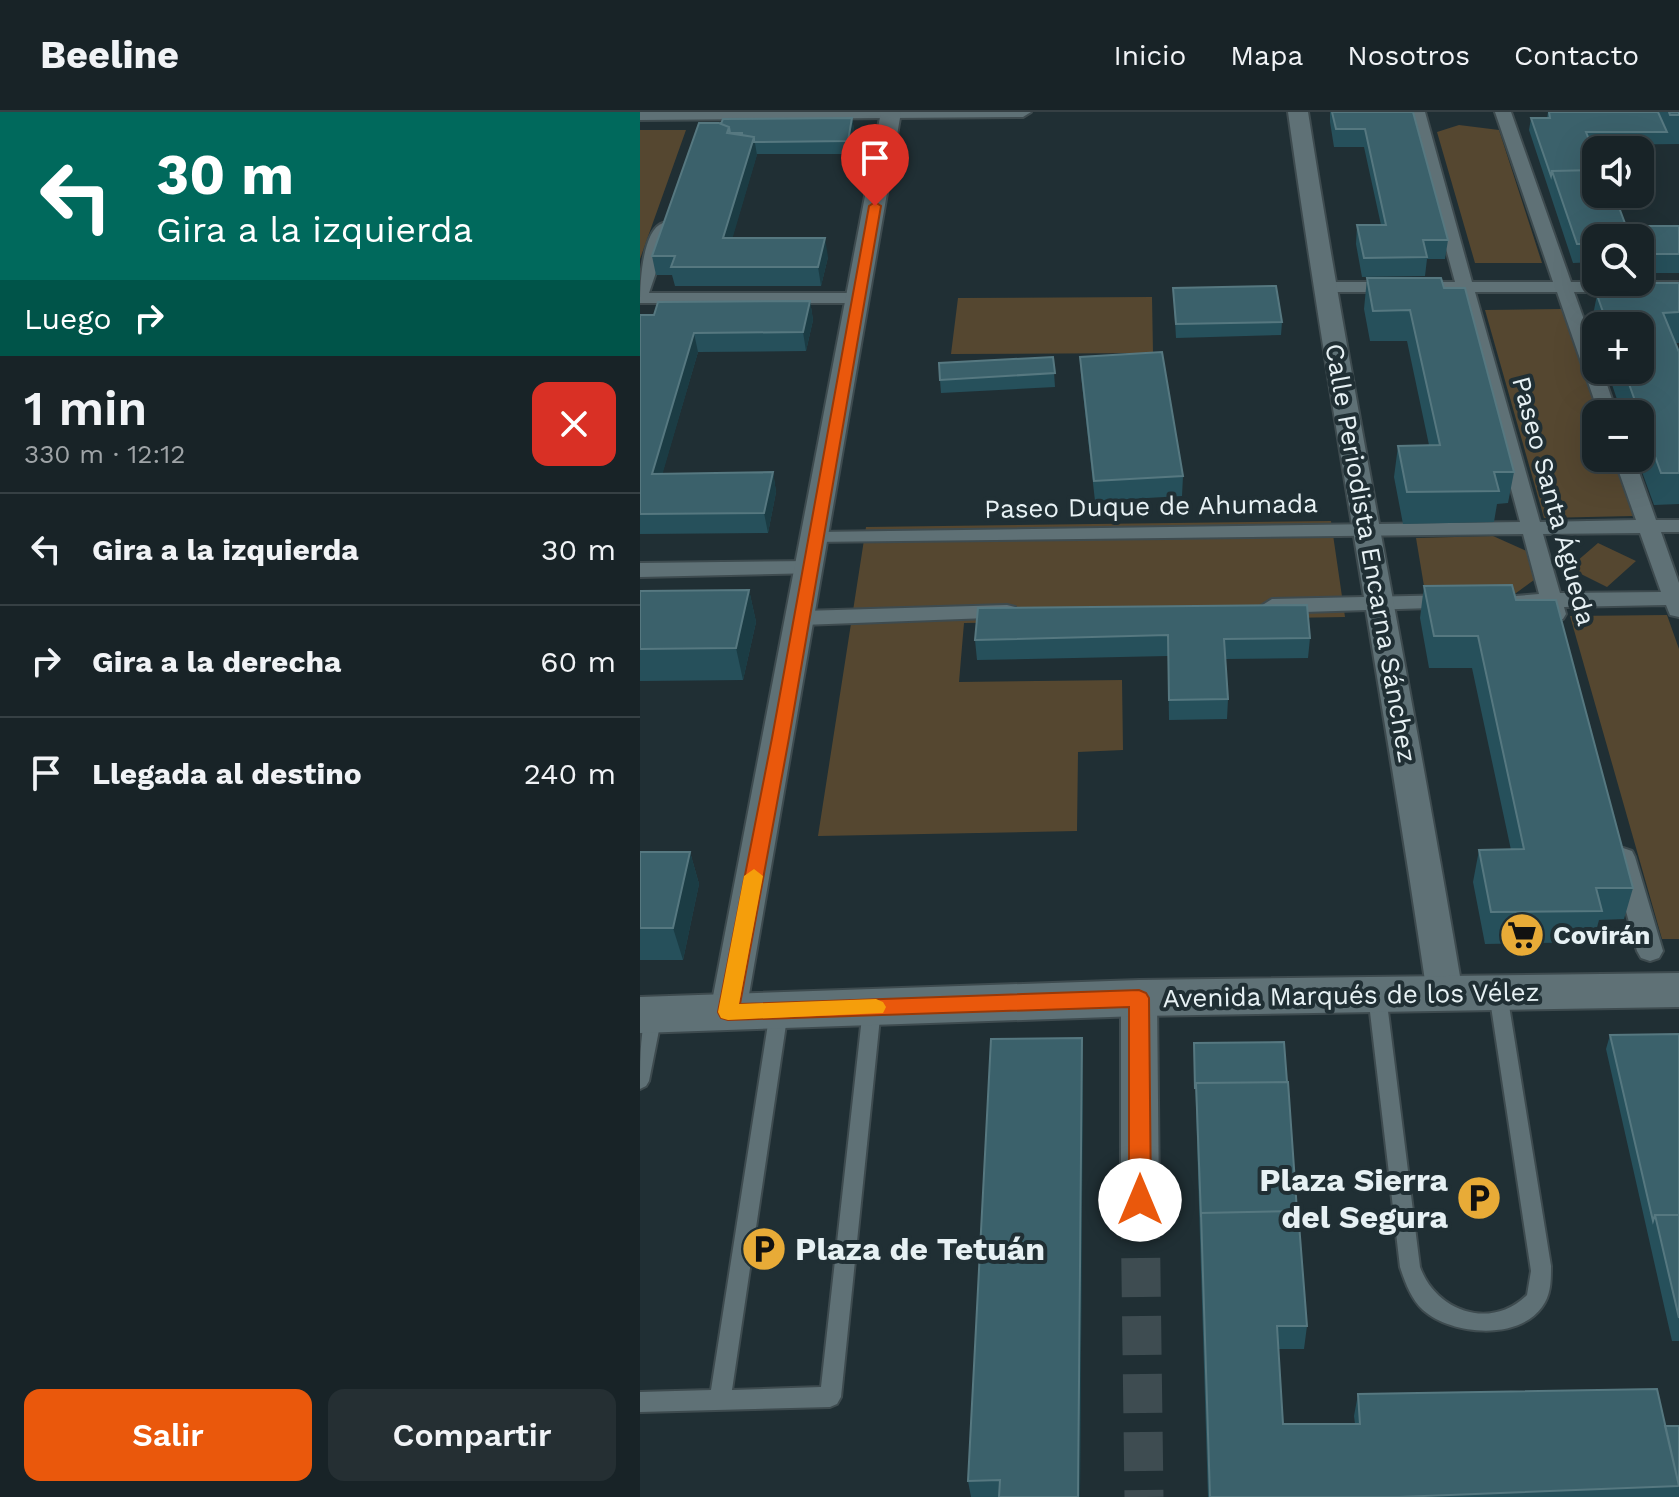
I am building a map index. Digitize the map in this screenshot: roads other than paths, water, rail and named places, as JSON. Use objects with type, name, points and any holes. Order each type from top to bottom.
[{"type":"street","points":[[640,115],[702,119],[1023,112]]},
{"type":"street","name":"Calle Periodista Encarna Sánchez","points":[[1298,112],[1324,287],[1403,727],[1445,994]]},
{"type":"street","name":"Paseo Santa Águeda","points":[[1417,112],[1560,631]]},
{"type":"street","points":[[1503,112],[1603,400]]},
{"type":"street","points":[[728,1012],[802,618],[891,113]]},
{"type":"street","points":[[666,219],[640,295],[859,298]]},
{"type":"street","points":[[1324,287],[1679,287]]},
{"type":"street","points":[[1505,601],[1677,603],[1629,472]]},
{"type":"street","name":"Paseo Duque de Ahumada","points":[[816,538],[1679,526]]},
{"type":"street","points":[[640,570],[811,568]]},
{"type":"street","points":[[1255,606],[1474,602]]},
{"type":"street","points":[[802,618],[1036,612]]},
{"type":"street","points":[[1620,844],[1650,951]]},
{"type":"street","name":"Avenida Marqués de los Vélez","points":[[647,1015],[1139,998],[1679,990]]},
{"type":"street","points":[[1139,998],[1140,1200]]},
{"type":"lane","points":[[1377,995],[1410,1267],[1418,1288],[1433,1306],[1456,1319],[1482,1322],[1511,1318],[1531,1306],[1541,1289],[1541,1266],[1498,993]]},
{"type":"lane","points":[[640,1402],[830,1397],[872,1008]]},
{"type":"lane","points":[[720,1400],[779,1011]]},
{"type":"lane","points":[[640,1081],[647,1015]]},
{"type":"tunnel","points":[[1140,1200],[1144,1497]]},
{"type":"place","name":"Covirán","points":[[1522,935]]},
{"type":"place","name":"Plaza Sierra del Segura","points":[[1479,1198]]},
{"type":"place","name":"Plaza de Tetuán","points":[[764,1249]]}]
